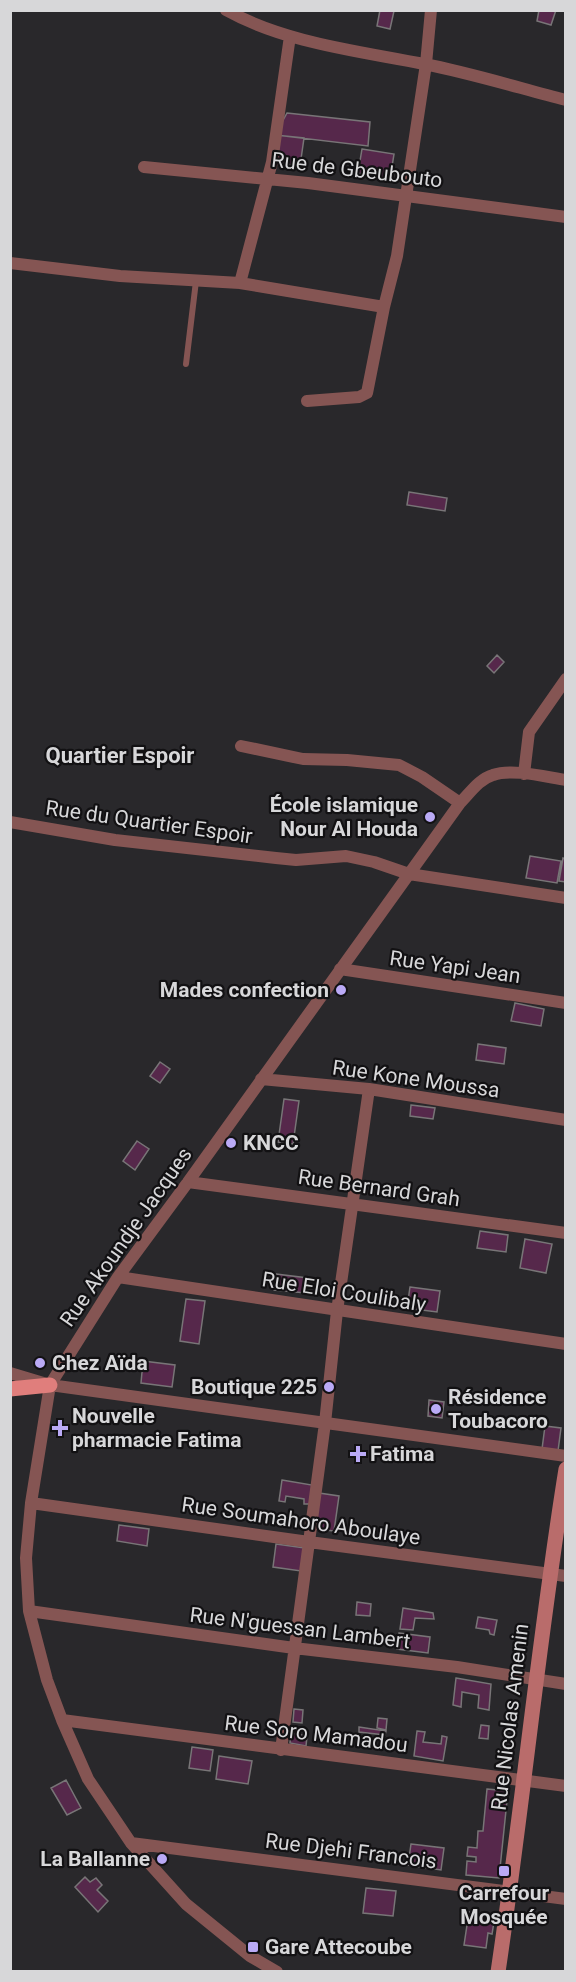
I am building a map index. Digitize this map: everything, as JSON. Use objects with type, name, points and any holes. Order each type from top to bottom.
[{"type":"main road","points":[[10,1389],[50,1385]]},
{"type":"street","points":[[226,10],[290,36],[360,53],[426,64],[566,100]]},
{"type":"street","points":[[307,401],[358,397],[367,393],[397,256],[407,196],[426,64],[430,10]]},
{"type":"street","points":[[240,283],[268,179],[290,36]]},
{"type":"street","name":"Rue de Gbeubouto","points":[[144,167],[268,179],[566,217]]},
{"type":"street","points":[[10,263],[120,276],[240,283],[384,307]]},
{"type":"street","points":[[525,774],[529,732],[566,679]]},
{"type":"street","points":[[241,746],[303,759],[399,765],[422,777],[460,803]]},
{"type":"street","name":"Rue Akoundje Jacques","points":[[277,1971],[250,1956],[186,1904],[131,1843],[88,1779],[62,1720],[47,1680],[29,1611],[26,1558],[31,1503],[50,1385],[118,1277],[460,803],[479,783],[494,774],[525,774],[566,780]]},
{"type":"street","name":"Rue du Quartier Espoir","points":[[10,822],[115,840],[276,858],[296,860],[346,856],[374,862],[409,874],[566,898]]},
{"type":"street","name":"Rue Yapi Jean","points":[[340,969],[566,1003]]},
{"type":"street","name":"Rue Kone Moussa","points":[[261,1079],[369,1089],[566,1120]]},
{"type":"street","points":[[281,1750],[325,1423],[337,1311],[369,1089]]},
{"type":"street","name":"Rue Bernard Grah","points":[[188,1182],[566,1233]]},
{"type":"street","name":"Rue Eloi Coulibaly","points":[[118,1277],[566,1344]]},
{"type":"street","points":[[10,1373],[50,1385],[566,1456]]},
{"type":"street","name":"Rue Nicolas Amenin","points":[[498,1971],[510,1892],[549,1574],[566,1469]]},
{"type":"street","name":"Rue Soumahoro Aboulaye","points":[[31,1503],[566,1576]]},
{"type":"street","name":"Rue N'guessan Lambert","points":[[29,1611],[294,1648],[457,1667],[566,1684]]},
{"type":"street","name":"Rue Soro Mamadou","points":[[62,1720],[566,1786]]},
{"type":"street","name":"Rue Djehi Francois","points":[[131,1843],[566,1899]]},
{"type":"lane","points":[[186,364],[196,280]]},
{"type":"building","points":[[380,10],[394,11],[390,29],[377,26]]},
{"type":"building","points":[[539,10],[556,10],[551,25],[537,21]]},
{"type":"building","points":[[287,113],[370,122],[368,146],[275,135]]},
{"type":"building","points":[[275,135],[304,138],[300,166],[272,162]]},
{"type":"building","points":[[362,149],[394,154],[390,179],[358,173]]},
{"type":"building","points":[[409,492],[447,498],[445,511],[407,505]]},
{"type":"building","points":[[497,655],[504,662],[494,673],[487,666]]},
{"type":"building","points":[[530,856],[561,861],[557,883],[526,878]]},
{"type":"building","points":[[563,858],[566,859],[566,882],[559,881]]},
{"type":"building","points":[[515,1003],[544,1009],[541,1026],[511,1021]]},
{"type":"building","points":[[478,1044],[506,1048],[504,1064],[476,1060]]},
{"type":"building","points":[[160,1062],[170,1069],[160,1083],[150,1076]]},
{"type":"building","points":[[284,1099],[299,1101],[293,1144],[278,1142]]},
{"type":"building","points":[[411,1105],[435,1108],[433,1119],[410,1116]]},
{"type":"building","points":[[137,1141],[149,1149],[135,1170],[123,1161]]},
{"type":"building","points":[[480,1231],[508,1235],[506,1252],[477,1248]]},
{"type":"building","points":[[525,1239],[552,1244],[546,1273],[520,1268]]},
{"type":"building","points":[[276,1274],[308,1278],[306,1293],[274,1290]]},
{"type":"building","points":[[410,1287],[440,1291],[437,1312],[407,1308]]},
{"type":"building","points":[[186,1299],[205,1301],[199,1344],[180,1341]]},
{"type":"building","points":[[143,1361],[175,1365],[172,1387],[141,1383]]},
{"type":"building","name":"Résidence Toubacoro","points":[[429,1400],[444,1402],[442,1418],[428,1416]]},
{"type":"building","points":[[545,1426],[561,1428],[558,1451],[542,1449]]},
{"type":"building","points":[[282,1480],[312,1485],[310,1504],[304,1504],[304,1499],[286,1496],[285,1502],[279,1501]]},
{"type":"building","points":[[319,1493],[339,1496],[334,1531],[315,1529]]},
{"type":"building","points":[[119,1525],[149,1529],[147,1546],[117,1541]]},
{"type":"building","points":[[276,1544],[305,1548],[301,1571],[273,1567]]},
{"type":"building","points":[[357,1602],[371,1604],[370,1616],[356,1615]]},
{"type":"building","points":[[403,1608],[433,1613],[434,1619],[415,1618],[413,1630],[400,1629]]},
{"type":"building","points":[[478,1617],[497,1620],[494,1635],[490,1634],[489,1630],[476,1628]]},
{"type":"building","points":[[399,1633],[430,1637],[428,1653],[397,1649]]},
{"type":"building","points":[[456,1678],[491,1684],[489,1710],[478,1708],[479,1695],[462,1692],[461,1707],[453,1705]]},
{"type":"building","points":[[294,1709],[303,1710],[302,1723],[293,1722]]},
{"type":"building","points":[[378,1718],[387,1719],[386,1730],[377,1728]]},
{"type":"building","points":[[481,1725],[489,1726],[488,1739],[479,1738]]},
{"type":"building","points":[[359,1727],[386,1731],[385,1735],[359,1732]]},
{"type":"building","points":[[417,1731],[425,1732],[423,1742],[441,1744],[442,1736],[447,1737],[443,1761],[414,1756]]},
{"type":"building","points":[[291,1733],[307,1736],[306,1746],[290,1743]]},
{"type":"building","points":[[192,1747],[213,1750],[210,1771],[189,1768]]},
{"type":"building","points":[[219,1756],[252,1761],[248,1784],[216,1779]]},
{"type":"building","points":[[66,1780],[81,1808],[67,1815],[51,1788]]},
{"type":"building","points":[[487,1789],[508,1791],[499,1878],[466,1875],[467,1861],[476,1862],[476,1857],[467,1856],[468,1847],[477,1848],[478,1831],[483,1831]]},
{"type":"building","points":[[411,1844],[444,1848],[441,1870],[408,1865]]},
{"type":"building","points":[[85,1877],[90,1882],[96,1878],[102,1885],[97,1890],[108,1901],[98,1912],[75,1887]]},
{"type":"building","points":[[366,1888],[396,1891],[393,1916],[363,1913]]},
{"type":"building","points":[[469,1912],[495,1916],[492,1934],[488,1933],[486,1948],[464,1945]]},
{"type":"place","name":"École islamique Nour Al Houda","points":[[430,817]]},
{"type":"place","name":"Mades confection","points":[[341,990]]},
{"type":"place","name":"KNCC","points":[[231,1143]]},
{"type":"place","name":"Chez Aïda","points":[[40,1363]]},
{"type":"place","name":"Boutique 225","points":[[329,1387]]},
{"type":"place","name":"Résidence Toubacoro","points":[[436,1409]]},
{"type":"place","name":"Nouvelle pharmacie Fatima","points":[[60,1428]]},
{"type":"place","name":"Fatima","points":[[358,1454]]},
{"type":"place","name":"La Ballanne","points":[[162,1859]]},
{"type":"place","name":"Carrefour Mosquée","points":[[504,1871]]},
{"type":"place","name":"Gare Attecoube","points":[[253,1947]]},
{"type":"district","name":"Quartier Espoir","points":[[120,755]]}]
